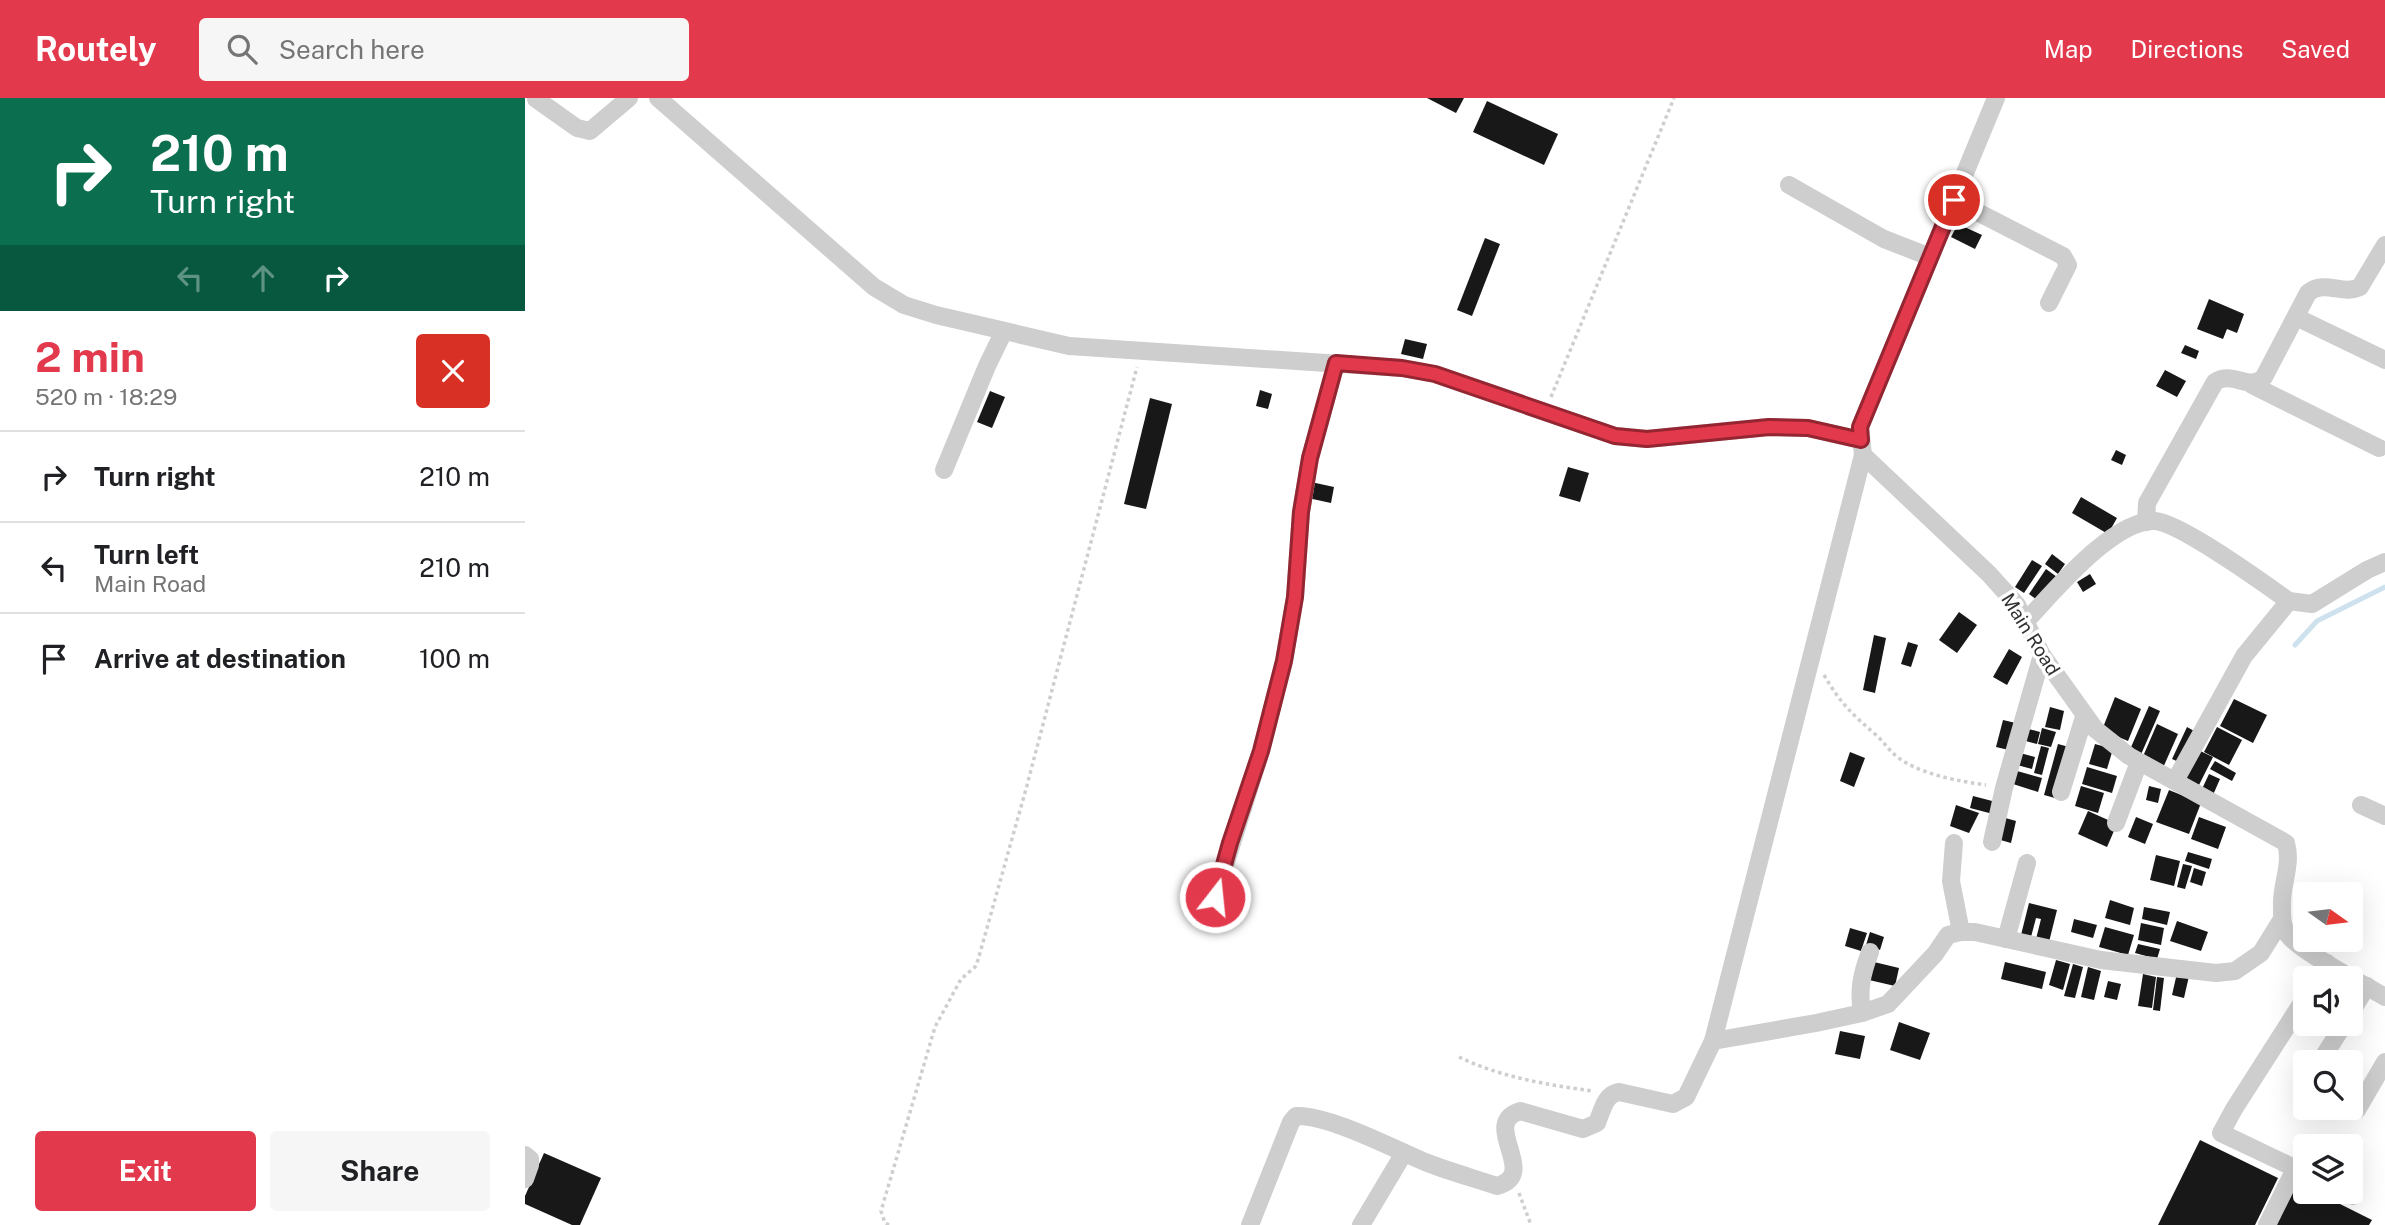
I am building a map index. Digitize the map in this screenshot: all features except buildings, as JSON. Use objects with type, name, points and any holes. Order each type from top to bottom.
[{"type":"street","points":[[536,99],[577,128],[590,131],[629,98]]},
{"type":"street","points":[[1250,1225],[1291,1122],[1296,1116],[1305,1116],[1354,1131],[1404,1153],[1497,1186],[1507,1184],[1513,1178],[1514,1170],[1505,1130],[1507,1119],[1513,1113],[1520,1111],[1584,1129],[1597,1123],[1613,1093],[1673,1104],[1686,1097],[1713,1041],[1812,655],[1862,447],[1860,427],[1996,98]]},
{"type":"street","points":[[660,99],[874,286],[904,304],[936,316],[1069,346],[1402,368],[1435,374],[1615,436],[1647,439],[1769,427],[1808,428],[1862,447]]},
{"type":"street","points":[[1789,184],[1884,239],[1930,257]]},
{"type":"street","points":[[1954,200],[2063,256],[2068,265],[2049,303]]},
{"type":"street","points":[[2252,385],[2264,377],[2308,293],[2323,286],[2347,290],[2360,287],[2385,245]]},
{"type":"street","points":[[2296,317],[2385,360]]},
{"type":"street","points":[[944,470],[1004,331]]},
{"type":"street","points":[[1215,897],[1261,751],[1284,661],[1295,597],[1301,512],[1310,458],[1336,363]]},
{"type":"street","points":[[2146,522],[2147,503],[2215,382],[2223,377],[2236,378],[2252,385],[2379,448]]},
{"type":"street","name":"Main Road","points":[[1862,447],[2017,605],[2042,655],[2095,729],[2139,762],[2286,844],[2288,860],[2282,896],[2282,919]]},
{"type":"street","points":[[2025,622],[2075,569],[2115,536],[2139,523],[2165,523],[2196,539],[2290,600],[2312,604],[2385,562]]},
{"type":"street","points":[[2175,781],[2244,656],[2290,600]]},
{"type":"street","points":[[1992,842],[2004,788],[2042,655]]},
{"type":"street","points":[[2061,792],[2084,717]]},
{"type":"street","points":[[2116,823],[2139,762]]},
{"type":"street","points":[[2361,804],[2385,816]]},
{"type":"street","points":[[1954,843],[1951,881],[1961,932]]},
{"type":"street","points":[[2006,939],[2027,863]]},
{"type":"street","points":[[1713,1041],[1862,1013],[1888,1004],[1935,954],[1948,935],[1961,932],[1975,932],[2101,960],[2216,974],[2235,971],[2262,953],[2282,919]]},
{"type":"street","points":[[2282,919],[2286,933],[2317,966]]},
{"type":"street","points":[[1862,1013],[1860,985],[1870,952]]},
{"type":"street","points":[[2363,984],[2385,997]]},
{"type":"street","points":[[2363,994],[2368,986]]},
{"type":"street","points":[[2293,1017],[2221,1133],[2293,1168]]},
{"type":"street","points":[[2363,1100],[2385,1062]]},
{"type":"street","points":[[1361,1225],[1404,1153]]},
{"type":"street","points":[[525,1155],[530,1158],[525,1179]]},
{"type":"street","points":[[2267,1225],[2293,1182]]},
{"type":"path","points":[[1545,412],[1674,98]]},
{"type":"path","points":[[889,1225],[885,1223],[881,1211],[935,1027],[961,979],[975,967],[978,960],[1026,789],[1141,351]]},
{"type":"path","points":[[1812,655],[1838,699],[1896,756],[1916,767],[1952,780],[2004,788]]},
{"type":"path","points":[[1459,1057],[1479,1066],[1557,1086],[1613,1093]]},
{"type":"path","points":[[1513,1178],[1531,1225]]},
{"type":"waterway","points":[[2295,645],[2317,621],[2385,587]]},
{"type":"route","points":[[1215,897],[1261,751],[1284,661],[1295,597],[1301,512],[1310,458],[1336,363],[1402,368],[1435,374],[1615,436],[1647,439],[1769,427],[1808,428],[1861,440],[1860,427],[1954,200]]}]
